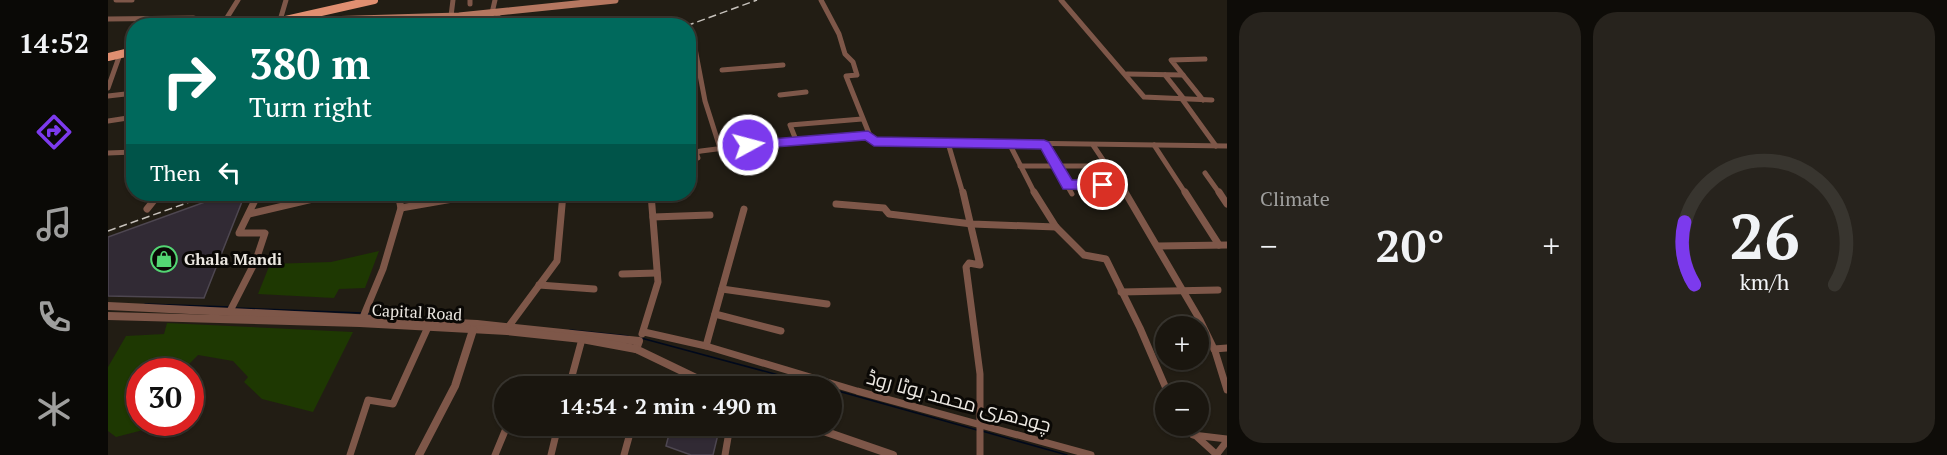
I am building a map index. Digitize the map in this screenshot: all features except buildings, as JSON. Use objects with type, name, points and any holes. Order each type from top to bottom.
[{"type":"main road","points":[[284,18],[358,0]]},
{"type":"main road","points":[[285,18],[374,0]]},
{"type":"main road","points":[[398,18],[474,15],[615,0]]},
{"type":"main road","points":[[108,59],[126,55]]},
{"type":"main road","points":[[108,59],[126,55]]},
{"type":"street","points":[[116,0],[132,0]]},
{"type":"street","points":[[126,6],[132,0]]},
{"type":"street","points":[[227,18],[238,0]]},
{"type":"street","points":[[280,18],[286,0]]},
{"type":"street","points":[[451,16],[453,0]]},
{"type":"street","points":[[495,0],[496,18]]},
{"type":"street","points":[[821,0],[839,34],[845,54],[853,62],[857,75],[846,76],[868,135],[874,142],[1227,146]]},
{"type":"street","points":[[1061,0],[1127,74],[1144,98],[1212,100]]},
{"type":"street","points":[[108,19],[126,19]]},
{"type":"street","points":[[696,54],[705,101],[720,148]]},
{"type":"street","points":[[108,88],[119,57]]},
{"type":"street","points":[[1203,100],[1172,59],[1205,58]]},
{"type":"street","points":[[722,70],[783,65]]},
{"type":"street","points":[[1127,74],[1183,75]]},
{"type":"street","points":[[1165,75],[1216,146]]},
{"type":"street","points":[[780,95],[806,92]]},
{"type":"street","points":[[108,96],[126,94]]},
{"type":"street","points":[[108,121],[126,118]]},
{"type":"street","points":[[796,140],[790,125],[862,119]]},
{"type":"street","points":[[696,158],[698,158],[697,151],[868,135]]},
{"type":"street","points":[[948,143],[972,224],[980,265],[969,264],[966,267],[980,374],[982,425],[980,454]]},
{"type":"street","points":[[1010,145],[1030,187],[1056,227],[1084,255],[1106,259],[1163,382]]},
{"type":"street","points":[[1044,145],[1072,194]]},
{"type":"street","points":[[1094,145],[1158,246],[1183,291],[1214,349],[1219,372],[1227,390]]},
{"type":"street","points":[[1154,145],[1219,245]]},
{"type":"street","points":[[108,153],[126,152]]},
{"type":"street","points":[[1020,166],[1108,166]]},
{"type":"street","points":[[1205,173],[1227,204]]},
{"type":"street","points":[[1068,185],[1120,185]]},
{"type":"street","points":[[1219,193],[1227,193]]},
{"type":"street","points":[[147,209],[153,201]]},
{"type":"street","points":[[230,311],[256,260],[265,233],[239,233],[255,201]]},
{"type":"street","points":[[249,214],[304,201]]},
{"type":"street","points":[[361,320],[383,269],[401,208],[400,201]]},
{"type":"street","points":[[401,208],[430,201]]},
{"type":"street","points":[[509,326],[557,261],[562,201]]},
{"type":"street","points":[[108,306],[509,326],[640,341],[658,282],[652,201]]},
{"type":"street","points":[[836,204],[884,208],[889,214],[972,224],[1056,227]]},
{"type":"street","points":[[706,346],[744,209]]},
{"type":"street","points":[[653,217],[710,215]]},
{"type":"street","points":[[1158,246],[1227,245]]},
{"type":"street","points":[[622,274],[657,273]]},
{"type":"street","points":[[539,285],[594,288]]},
{"type":"street","points":[[722,289],[827,304]]},
{"type":"street","points":[[1121,292],[1218,290]]},
{"type":"street","points":[[715,314],[780,331]]},
{"type":"street","name":"Capital Road","points":[[108,315],[361,320],[473,330],[509,326],[582,339],[640,341],[697,376]]},
{"type":"street","points":[[350,455],[368,400],[393,404],[428,327]]},
{"type":"street","points":[[419,455],[455,386],[473,330]]},
{"type":"street","points":[[572,376],[582,339]]},
{"type":"street","name":"چودھری محمد بوٹا روڈ","points":[[640,341],[706,346],[1091,455]]},
{"type":"street","points":[[1214,349],[1227,348]]},
{"type":"street","points":[[495,455],[503,436]]},
{"type":"street","points":[[551,455],[556,436]]},
{"type":"street","points":[[624,455],[629,436]]},
{"type":"street","points":[[725,455],[728,436]]},
{"type":"street","points":[[838,436],[889,454]]},
{"type":"street","points":[[1193,436],[1217,454],[1227,440],[1199,436]]},
{"type":"green space","points":[[379,251],[365,288],[339,289],[334,298],[258,294],[270,264],[331,262]]},
{"type":"green space","points":[[167,323],[353,332],[313,412],[262,399],[244,382],[248,377],[233,361],[198,355],[195,358],[126,358],[126,434],[116,437],[108,431],[108,367],[126,336],[164,334]]},
{"type":"waterway","points":[[145,304],[230,307]]},
{"type":"waterway","points":[[235,308],[362,313]]},
{"type":"waterway","points":[[367,314],[413,317]]},
{"type":"waterway","points":[[570,330],[628,336]]},
{"type":"waterway","points":[[641,338],[782,376]]},
{"type":"waterway","points":[[842,392],[977,430]]},
{"type":"waterway","points":[[982,431],[1067,455]]},
{"type":"railway","points":[[696,22],[757,0]]},
{"type":"railway","points":[[108,231],[192,201]]},
{"type":"place","name":"Ghala Mandi","points":[[164,259]]},
{"type":"route","points":[[748,145],[868,135],[874,142],[1044,145],[1068,185],[1103,185]]}]
